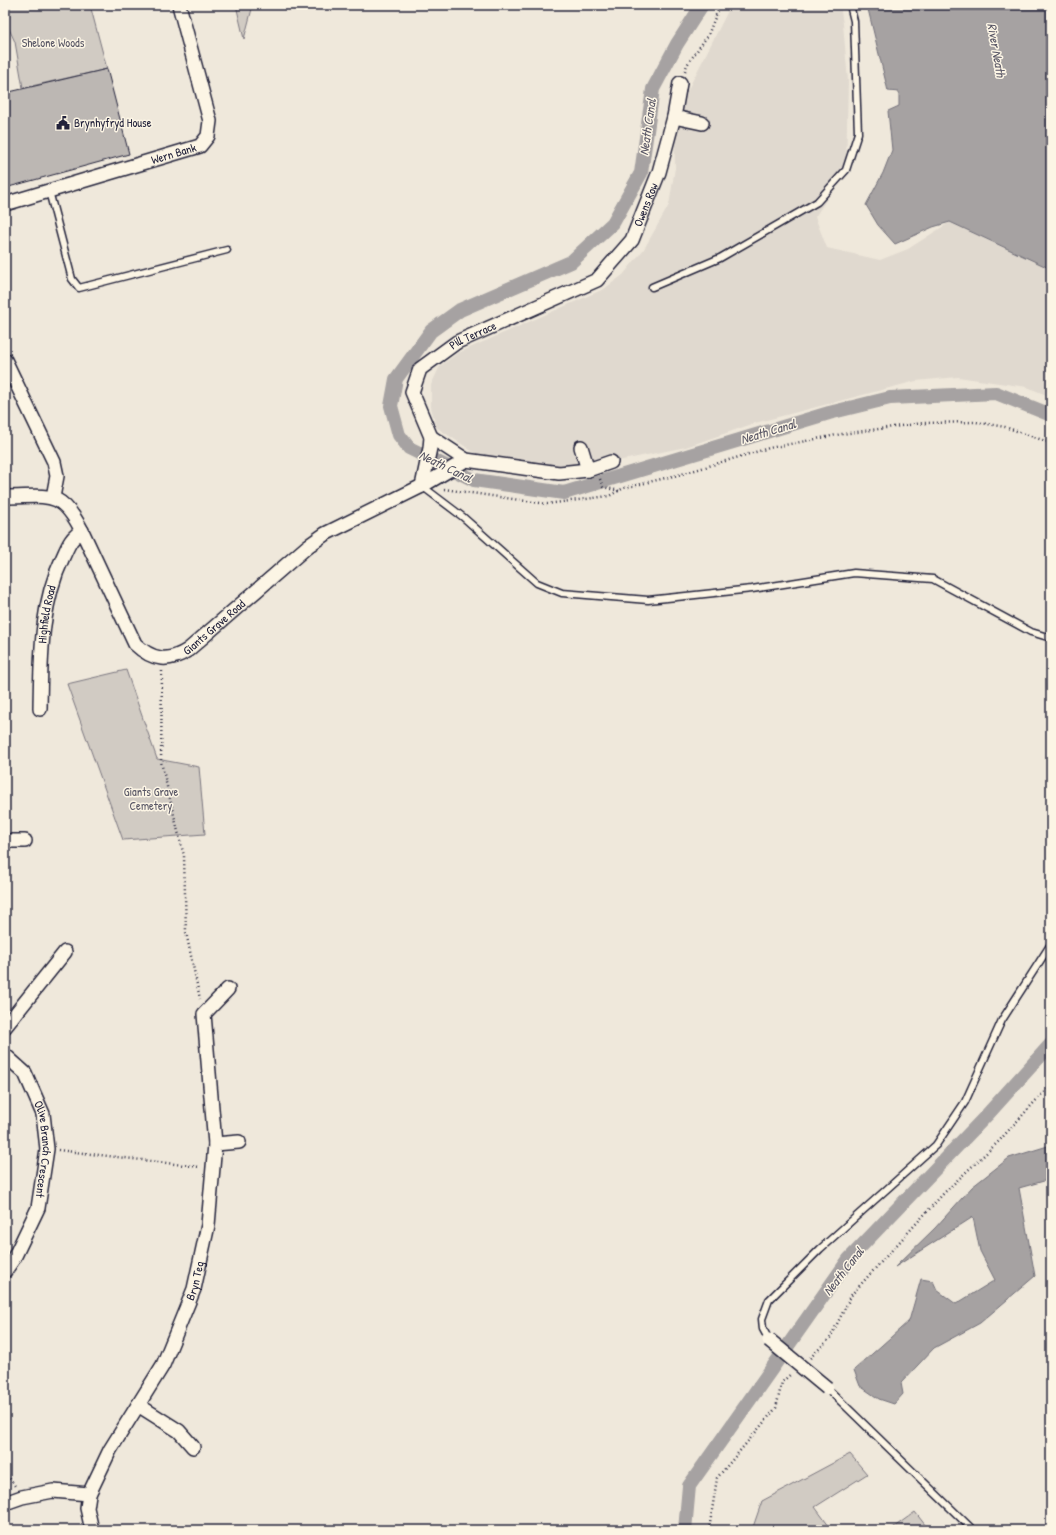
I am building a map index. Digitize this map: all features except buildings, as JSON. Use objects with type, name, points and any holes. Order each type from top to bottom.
[{"type":"street","name":"Wern Bank","points":[[5,204],[200,146],[208,136],[210,121],[180,5]]},
{"type":"street","name":"Owens Row","points":[[597,280],[632,240],[659,172],[674,117],[680,83]]},
{"type":"street","points":[[674,117],[702,123]]},
{"type":"street","name":"Pill Terrace","points":[[430,442],[412,392],[420,368],[457,342],[597,280]]},
{"type":"street","points":[[5,360],[54,462],[57,476],[58,500],[5,497]]},
{"type":"street","points":[[422,486],[430,442],[463,461],[559,473],[588,470],[611,462]]},
{"type":"street","points":[[580,446],[588,470]]},
{"type":"street","name":"Giants Grave Road","points":[[58,500],[73,515],[82,531],[135,644],[144,653],[162,658],[178,657],[308,546],[325,534],[422,486],[440,473],[463,461]]},
{"type":"street","name":"Highfield Road","points":[[40,709],[44,621],[48,596],[58,568],[73,536],[82,531]]},
{"type":"street","points":[[5,841],[25,841]]},
{"type":"street","points":[[5,1027],[65,952]]},
{"type":"street","points":[[204,1014],[228,989]]},
{"type":"street","name":"Bryn Teg","points":[[92,1530],[87,1508],[89,1494],[110,1450],[163,1365],[194,1289],[208,1225],[215,1144],[204,1014]]},
{"type":"street","name":"Olive Branch Crescent","points":[[5,1055],[25,1073],[43,1114],[47,1148],[38,1208],[14,1258],[5,1271]]},
{"type":"street","points":[[215,1144],[239,1142]]},
{"type":"street","points":[[769,1340],[827,1388]]},
{"type":"street","points":[[138,1405],[179,1431],[193,1447]]},
{"type":"street","points":[[5,1503],[22,1497],[53,1491],[89,1494]]},
{"type":"lane","points":[[652,286],[720,258],[817,202],[846,170],[858,133],[854,21],[850,5]]},
{"type":"lane","points":[[49,191],[72,279],[79,288],[226,250]]},
{"type":"lane","points":[[422,486],[463,517],[537,583],[562,593],[648,600],[752,589],[854,573],[933,579],[1031,632],[1051,638]]},
{"type":"lane","points":[[769,1340],[763,1329],[762,1319],[769,1300],[820,1249],[936,1145],[965,1102],[1002,1020],[1051,944]]},
{"type":"lane","points":[[827,1388],[973,1530]]},
{"type":"path","points":[[680,83],[687,65],[708,35],[720,5]]},
{"type":"path","points":[[422,486],[547,504],[609,496],[624,488],[682,474],[769,448],[842,434],[922,423],[976,422],[1005,427],[1051,444]]},
{"type":"path","points":[[603,487],[619,491]]},
{"type":"path","points":[[162,658],[161,762],[184,856],[186,932],[204,1014]]},
{"type":"path","points":[[805,1363],[830,1338],[852,1294],[944,1193],[999,1141],[1051,1084]]},
{"type":"path","points":[[47,1148],[213,1168]]},
{"type":"path","points":[[709,1530],[717,1478],[776,1408],[782,1382],[793,1372]]},
{"type":"path","points":[[5,1472],[22,1497]]},
{"type":"shaded area","points":[[731,5],[840,5],[848,81],[846,170],[815,217],[827,248],[880,260],[908,249],[950,222],[1051,269],[1051,397],[1027,387],[958,377],[916,381],[755,423],[686,447],[559,473],[475,453],[436,427],[431,407],[431,385],[440,366],[458,353],[604,289],[623,275],[644,249],[669,205],[675,168],[674,117]]},
{"type":"green space","name":"Shelone Woods","points":[[5,5],[90,5],[107,69],[23,88],[15,42],[5,20]]},
{"type":"green space","points":[[236,5],[253,5],[244,39]]},
{"type":"green space","name":"Giants Grave Cemetery","points":[[126,670],[157,759],[199,767],[205,834],[123,840],[67,684]]},
{"type":"green space","points":[[850,1454],[867,1474],[815,1507],[832,1530],[752,1530],[762,1501]]},
{"type":"green space","points":[[915,1512],[929,1530],[890,1530]]},
{"type":"water","name":"River Neath","points":[[867,5],[1051,5],[1051,269],[950,222],[933,227],[895,244],[878,225],[866,205],[883,173],[892,150],[888,111],[899,106],[899,92],[888,91]]},
{"type":"water","points":[[1051,1145],[1051,1179],[1019,1188],[1035,1276],[980,1323],[934,1348],[901,1383],[903,1394],[894,1404],[879,1399],[860,1386],[854,1370],[909,1321],[921,1279],[933,1281],[937,1290],[956,1304],[995,1280],[980,1251],[973,1217],[895,1267],[935,1228],[972,1187],[1009,1158]]},
{"type":"waterway","name":"Neath Canal","points":[[702,5],[677,44],[653,89],[641,173],[613,223],[571,262],[460,310],[431,331],[396,379],[391,406],[399,435],[409,448],[474,480],[564,493],[829,413],[890,398],[996,393],[1051,415]]},
{"type":"waterway","name":"Neath Canal","points":[[685,1530],[689,1486],[849,1259],[987,1115],[1051,1044]]},
{"type":"place","name":"Brynhyfryd House","points":[[63,123]]}]
